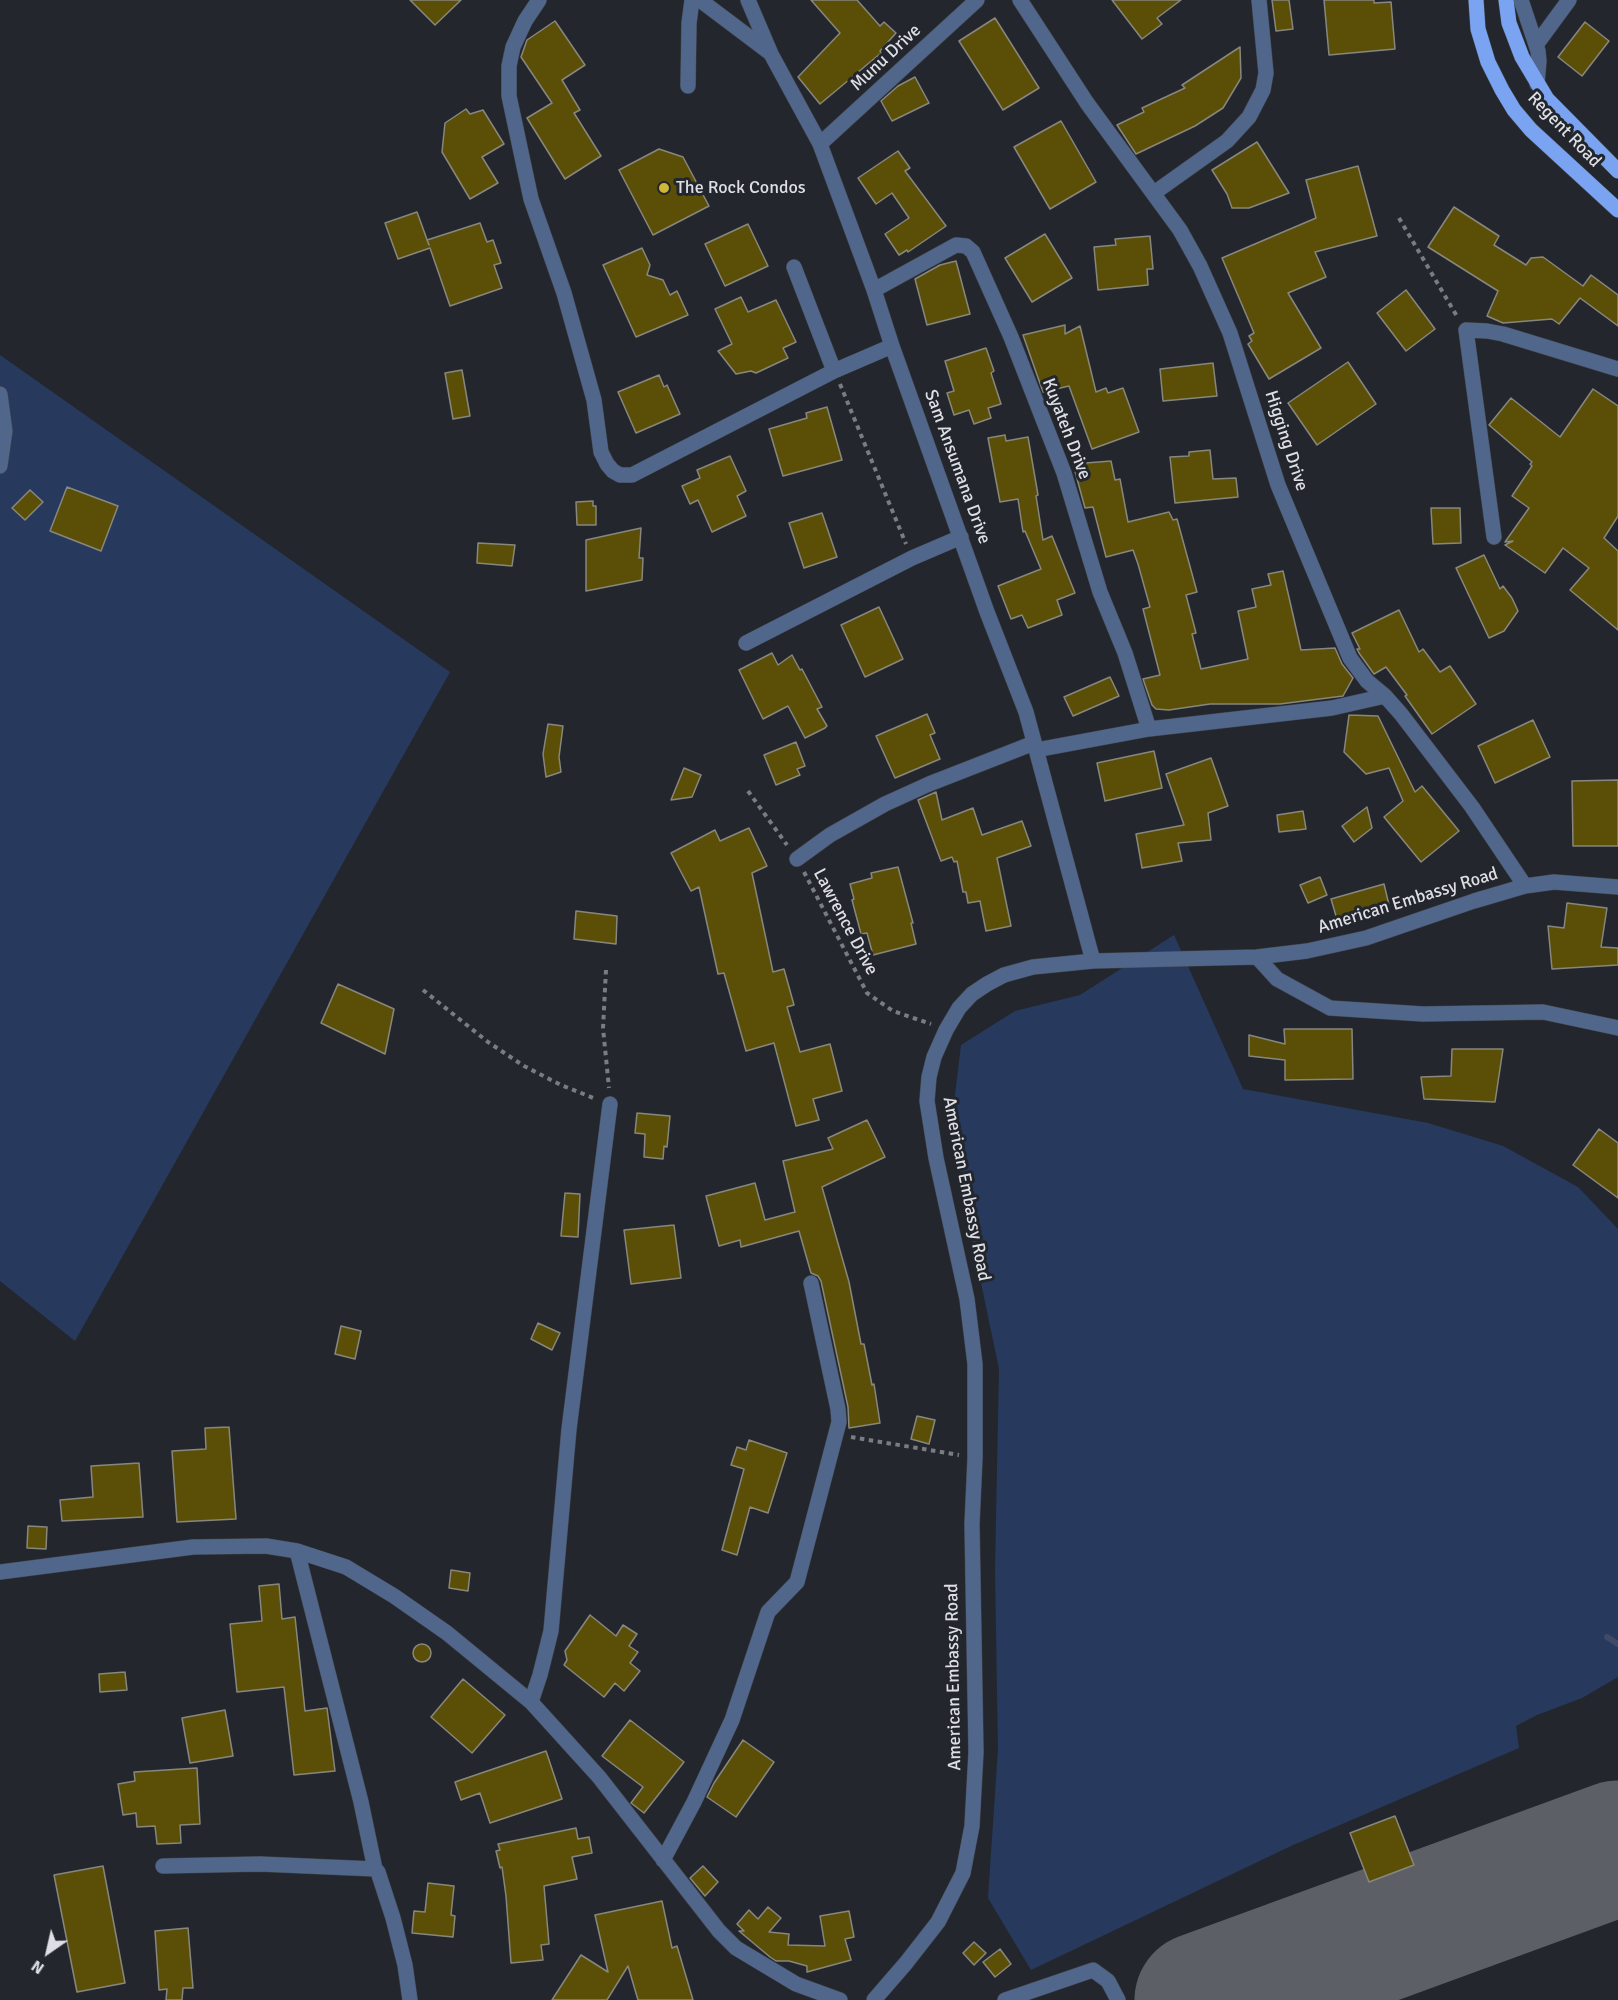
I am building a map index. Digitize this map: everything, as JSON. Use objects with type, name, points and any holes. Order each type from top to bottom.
[{"type":"main road","name":"Regent Road","points":[[1476,0],[1479,29],[1488,62],[1514,110],[1531,130],[1618,210]]},
{"type":"main road","name":"Regent Road","points":[[1506,0],[1509,23],[1522,57],[1537,84],[1562,116],[1618,171]]},
{"type":"street","points":[[539,0],[525,21],[513,47],[509,96],[531,199],[564,293],[594,400],[601,452],[607,464],[617,474],[632,475],[834,371],[892,346]]},
{"type":"street","points":[[688,86],[689,23],[692,0]]},
{"type":"street","points":[[700,0],[771,54]]},
{"type":"street","name":"Sam Ansumana Drive","points":[[748,0],[771,54],[820,144],[987,612],[1026,712],[1093,962]]},
{"type":"street","name":"Munu Drive","points":[[820,144],[977,0]]},
{"type":"street","name":"Higging Drive","points":[[1020,0],[1087,103],[1180,230],[1200,266],[1230,333],[1278,485],[1350,658],[1367,681],[1385,696],[1472,807],[1525,886]]},
{"type":"street","points":[[1154,193],[1227,141],[1249,117],[1263,90],[1266,74],[1259,0]]},
{"type":"street","points":[[1521,0],[1536,45],[1539,61],[1537,84]]},
{"type":"street","points":[[1536,45],[1569,0]]},
{"type":"street","name":"Kuyateh Drive","points":[[874,290],[956,245],[966,246],[973,252],[1011,337],[1064,473],[1100,592],[1125,653],[1149,729]]},
{"type":"street","points":[[794,267],[834,371]]},
{"type":"street","points":[[1494,537],[1466,330],[1503,334],[1618,369]]},
{"type":"street","points":[[0,394],[5,431],[0,466]]},
{"type":"street","points":[[746,643],[912,558],[961,537]]},
{"type":"street","points":[[797,859],[830,835],[885,804],[929,783],[1035,746],[1149,729],[1332,708],[1385,696]]},
{"type":"street","name":"American Embassy Road","points":[[873,2000],[912,1957],[938,1922],[963,1873],[972,1826],[976,1752],[972,1545],[975,1364],[972,1333],[936,1158],[927,1101],[934,1057],[959,1008],[972,994],[1004,975],[1033,967],[1093,962],[1257,957],[1307,951],[1366,938],[1525,886],[1554,882],[1618,888]]},
{"type":"street","points":[[1257,957],[1277,979],[1330,1008],[1423,1014],[1543,1012],[1618,1028]]},
{"type":"street","points":[[531,1702],[550,1631],[569,1429],[610,1104]]},
{"type":"street","points":[[663,1860],[694,1802],[732,1720],[768,1612],[797,1581],[836,1434],[839,1422],[838,1409],[810,1283]]},
{"type":"street","points":[[0,1572],[193,1546],[266,1546],[297,1551],[346,1567],[394,1596],[447,1633],[531,1702],[599,1777],[719,1931],[736,1948],[796,1984],[840,2000]]},
{"type":"street","points":[[297,1551],[361,1802],[375,1869],[393,1918],[405,1965],[410,2000]]},
{"type":"street","points":[[163,1866],[260,1864],[375,1869]]},
{"type":"street","points":[[1005,2000],[1029,1996],[1093,1970],[1108,1981],[1118,2000]]},
{"type":"path","points":[[1399,218],[1466,330]]},
{"type":"path","points":[[834,371],[912,558]]},
{"type":"path","name":"Lawrence Drive","points":[[748,791],[797,859],[867,993],[893,1011],[946,1030]]},
{"type":"path","points":[[423,990],[488,1042],[524,1066],[561,1085],[610,1104],[603,1028],[606,970]]},
{"type":"path","points":[[836,1434],[975,1458]]},
{"type":"shaded area","points":[[0,355],[450,672],[75,1341],[0,1281]]},
{"type":"shaded area","points":[[1174,935],[1243,1089],[1428,1123],[1503,1146],[1578,1187],[1618,1229],[1618,1677],[1582,1698],[1537,1715],[1516,1726],[1519,1748],[1291,1846],[1031,1970],[988,1898],[998,1749],[995,1570],[999,1369],[965,1206],[953,1112],[961,1045],[1015,1011],[1080,995]]},
{"type":"building","points":[[410,0],[461,0],[435,25]]},
{"type":"building","points":[[811,0],[857,0],[880,26],[884,22],[896,33],[880,51],[881,53],[820,104],[798,77],[840,33]]},
{"type":"building","points":[[1112,0],[1181,0],[1157,18],[1162,24],[1142,39]]},
{"type":"building","points":[[1272,0],[1289,0],[1293,29],[1276,31]]},
{"type":"building","points":[[1324,0],[1391,2],[1395,49],[1329,55]]},
{"type":"building","points":[[995,18],[1039,88],[1003,110],[959,41]]},
{"type":"building","points":[[555,21],[585,65],[562,80],[580,110],[574,113],[601,156],[565,179],[527,118],[552,103],[521,57],[527,40]]},
{"type":"building","points":[[1585,22],[1609,41],[1582,76],[1558,57]]},
{"type":"building","points":[[1240,47],[1241,78],[1223,108],[1195,126],[1136,154],[1117,125],[1144,112],[1142,108],[1185,88],[1182,85]]},
{"type":"building","points":[[915,77],[929,103],[892,121],[881,101],[898,86]]},
{"type":"building","points":[[466,109],[470,114],[483,110],[504,144],[482,157],[498,183],[470,199],[442,152],[445,123]]},
{"type":"building","points":[[1061,121],[1096,182],[1050,209],[1014,147]]},
{"type":"building","points":[[1257,142],[1289,193],[1249,208],[1232,208],[1227,194],[1212,170]]},
{"type":"building","name":"The Rock Condos","points":[[659,149],[683,157],[709,206],[653,235],[619,170]]},
{"type":"building","points":[[898,151],[910,168],[905,171],[946,226],[908,252],[907,250],[899,255],[885,234],[909,218],[892,193],[876,204],[858,178]]},
{"type":"building","points":[[1358,166],[1377,236],[1315,252],[1326,277],[1288,293],[1321,348],[1269,379],[1248,344],[1252,341],[1249,336],[1254,333],[1222,258],[1316,218],[1306,180]]},
{"type":"building","points":[[1454,207],[1499,236],[1494,245],[1526,265],[1531,258],[1543,257],[1583,286],[1591,275],[1618,295],[1618,326],[1580,298],[1559,324],[1552,319],[1503,323],[1487,316],[1498,291],[1428,247]]},
{"type":"building","points":[[417,212],[427,240],[480,223],[487,242],[493,240],[501,263],[494,265],[502,288],[450,306],[430,248],[398,259],[385,223]]},
{"type":"building","points":[[748,224],[768,266],[725,286],[705,244]]},
{"type":"building","points":[[1045,234],[1072,278],[1032,302],[1005,258]]},
{"type":"building","points":[[1150,236],[1153,269],[1147,269],[1148,285],[1098,290],[1094,247],[1116,245],[1115,239]]},
{"type":"building","points":[[642,248],[650,265],[647,275],[663,280],[670,295],[677,291],[688,315],[636,337],[603,265]]},
{"type":"building","points":[[956,261],[970,314],[927,325],[915,279],[940,265]]},
{"type":"building","points":[[1406,290],[1435,329],[1406,351],[1377,313]]},
{"type":"building","points":[[741,297],[748,312],[776,300],[796,342],[783,348],[788,358],[756,373],[751,371],[736,374],[718,351],[732,344],[715,309]]},
{"type":"building","points":[[1065,325],[1065,334],[1080,326],[1096,392],[1106,388],[1108,393],[1123,388],[1139,432],[1092,449],[1069,386],[1043,392],[1023,335]]},
{"type":"building","points":[[986,348],[1001,404],[988,408],[991,418],[974,424],[969,410],[954,415],[947,393],[954,391],[945,361]]},
{"type":"building","points":[[1348,362],[1376,404],[1317,445],[1288,403]]},
{"type":"building","points":[[1213,363],[1217,396],[1163,401],[1160,369]]},
{"type":"building","points":[[462,370],[470,416],[453,419],[445,373]]},
{"type":"building","points":[[659,375],[664,387],[667,385],[680,414],[636,433],[618,392]]},
{"type":"building","points":[[1593,389],[1618,406],[1618,516],[1604,538],[1618,551],[1618,630],[1570,590],[1589,568],[1563,548],[1545,573],[1505,545],[1513,541],[1505,542],[1529,508],[1512,496],[1532,466],[1530,464],[1532,462],[1489,425],[1511,398],[1560,437]]},
{"type":"building","points":[[827,407],[842,460],[783,476],[769,429],[807,418],[806,413]]},
{"type":"building","points":[[1005,435],[1006,441],[1028,437],[1043,540],[1052,536],[1075,593],[1057,600],[1062,615],[1028,628],[1022,615],[1011,619],[998,586],[1041,569],[1025,531],[1023,532],[1018,499],[1000,502],[988,438]]},
{"type":"building","points":[[1210,450],[1213,479],[1236,478],[1238,497],[1175,503],[1170,457],[1189,456],[1189,452]]},
{"type":"building","points":[[730,456],[746,491],[737,496],[746,516],[712,532],[698,500],[690,504],[682,486],[700,478],[697,470]]},
{"type":"building","points":[[1111,461],[1115,480],[1120,479],[1128,522],[1169,512],[1173,520],[1177,519],[1197,592],[1186,595],[1196,633],[1192,634],[1201,669],[1248,659],[1238,611],[1256,607],[1252,589],[1271,585],[1268,574],[1283,571],[1301,650],[1335,648],[1342,664],[1353,678],[1343,696],[1280,704],[1210,704],[1169,710],[1156,709],[1152,705],[1143,679],[1160,675],[1143,609],[1150,607],[1138,564],[1133,550],[1106,557],[1093,507],[1085,508],[1073,464]]},
{"type":"building","points":[[67,487],[118,506],[101,551],[50,531]]},
{"type":"building","points":[[30,490],[43,502],[25,520],[12,508]]},
{"type":"building","points":[[593,501],[593,506],[596,506],[596,525],[577,525],[576,502]]},
{"type":"building","points":[[1431,508],[1460,508],[1461,543],[1433,544]]},
{"type":"building","points":[[822,513],[837,557],[804,568],[789,523]]},
{"type":"building","points":[[641,528],[639,558],[643,558],[642,580],[586,591],[586,540]]},
{"type":"building","points":[[478,543],[515,545],[512,566],[477,563]]},
{"type":"building","points":[[1484,555],[1500,589],[1503,586],[1518,611],[1504,631],[1489,638],[1456,568]]},
{"type":"building","points":[[879,607],[903,659],[865,677],[841,625]]},
{"type":"building","points":[[1399,610],[1419,652],[1423,649],[1440,672],[1450,666],[1476,704],[1432,734],[1386,667],[1374,674],[1359,653],[1357,649],[1360,649],[1352,633]]},
{"type":"building","points":[[772,653],[778,665],[792,655],[800,670],[802,669],[822,707],[817,709],[827,726],[825,728],[805,738],[788,706],[763,719],[739,670]]},
{"type":"building","points":[[1110,677],[1119,696],[1073,716],[1064,697]]},
{"type":"building","points":[[927,714],[935,733],[930,735],[940,759],[895,778],[876,736]]},
{"type":"building","points":[[1349,715],[1378,716],[1415,792],[1422,786],[1459,831],[1421,862],[1384,817],[1403,801],[1389,768],[1366,774],[1344,752]]},
{"type":"building","points":[[1533,720],[1550,757],[1495,783],[1478,746]]},
{"type":"building","points":[[548,724],[563,726],[559,757],[561,772],[546,777],[543,754]]},
{"type":"building","points":[[796,742],[805,766],[797,769],[800,775],[776,785],[764,755]]},
{"type":"building","points":[[1154,751],[1162,788],[1105,801],[1097,763]]},
{"type":"building","points":[[1211,758],[1228,806],[1208,813],[1211,840],[1178,843],[1182,861],[1142,868],[1136,834],[1184,825],[1166,774]]},
{"type":"building","points":[[684,768],[701,775],[692,797],[671,800]]},
{"type":"building","points":[[1618,780],[1618,846],[1573,846],[1572,781]]},
{"type":"building","points":[[936,792],[942,820],[973,808],[982,835],[1022,821],[1031,846],[997,858],[1011,926],[986,931],[980,901],[968,903],[966,892],[963,892],[957,861],[954,862],[952,857],[941,861],[918,800]]},
{"type":"building","points":[[1367,807],[1372,828],[1354,842],[1342,826]]},
{"type":"building","points":[[1303,811],[1306,829],[1279,832],[1277,815]]},
{"type":"building","points":[[749,828],[767,866],[752,873],[773,972],[784,969],[794,1005],[787,1007],[800,1052],[830,1044],[842,1091],[813,1099],[819,1120],[796,1126],[774,1043],[746,1051],[724,973],[718,974],[699,887],[691,891],[671,853],[715,830],[720,841]]},
{"type":"building","points":[[898,867],[913,923],[911,923],[916,944],[873,955],[867,933],[861,934],[850,884],[872,878],[871,873]]},
{"type":"building","points":[[1320,877],[1327,895],[1308,903],[1300,885]]},
{"type":"building","points":[[1384,884],[1390,909],[1339,926],[1331,899]]},
{"type":"building","points":[[1567,903],[1607,908],[1601,947],[1618,948],[1618,965],[1552,969],[1548,926],[1564,928]]},
{"type":"building","points":[[576,911],[617,916],[616,944],[574,939]]},
{"type":"building","points":[[338,984],[394,1009],[385,1054],[321,1023]]},
{"type":"building","points":[[1284,1029],[1352,1029],[1353,1079],[1285,1080],[1285,1060],[1249,1056],[1249,1035],[1285,1044]]},
{"type":"building","points":[[1452,1049],[1503,1049],[1495,1102],[1424,1099],[1421,1077],[1451,1076]]},
{"type":"building","points":[[637,1113],[670,1116],[667,1147],[664,1146],[663,1159],[644,1157],[645,1134],[635,1133]]},
{"type":"building","points":[[867,1120],[885,1157],[822,1187],[849,1282],[861,1344],[864,1344],[872,1385],[874,1384],[880,1423],[849,1428],[848,1407],[821,1281],[818,1276],[811,1273],[799,1231],[741,1247],[740,1240],[719,1246],[706,1196],[755,1183],[765,1220],[795,1212],[783,1161],[833,1149],[828,1138]]},
{"type":"building","points":[[1599,1129],[1618,1143],[1618,1198],[1573,1165]]},
{"type":"building","points":[[565,1193],[580,1194],[578,1237],[561,1236]]},
{"type":"building","points":[[674,1225],[681,1278],[631,1284],[624,1230]]},
{"type":"building","points":[[538,1323],[560,1333],[552,1350],[531,1339]]},
{"type":"building","points":[[341,1326],[361,1331],[355,1359],[335,1354]]},
{"type":"building","points":[[917,1416],[935,1420],[929,1444],[911,1439]]},
{"type":"building","points":[[229,1427],[236,1519],[177,1522],[172,1451],[206,1449],[205,1428]]},
{"type":"building","points":[[749,1440],[787,1453],[768,1513],[750,1507],[737,1555],[722,1550],[744,1469],[731,1465],[737,1447],[746,1450]]},
{"type":"building","points":[[139,1463],[143,1517],[62,1521],[60,1500],[93,1497],[91,1466]]},
{"type":"building","points":[[28,1526],[47,1527],[46,1549],[27,1548]]},
{"type":"building","points":[[451,1570],[470,1573],[468,1591],[449,1588]]},
{"type":"building","points":[[279,1584],[282,1619],[295,1617],[305,1711],[327,1708],[335,1771],[294,1775],[284,1687],[237,1692],[230,1624],[262,1621],[259,1586]]},
{"type":"building","points":[[590,1615],[616,1636],[623,1625],[637,1634],[629,1646],[638,1652],[630,1663],[640,1671],[624,1691],[615,1683],[604,1697],[564,1665],[567,1660],[565,1651]]},
{"type":"building","points":[[418,1644],[426,1644],[431,1649],[429,1660],[418,1662],[413,1657],[413,1649]]},
{"type":"building","points":[[125,1672],[127,1690],[100,1692],[99,1674]]},
{"type":"building","points":[[463,1679],[505,1715],[472,1753],[431,1717]]},
{"type":"building","points":[[225,1710],[233,1756],[190,1763],[182,1718]]},
{"type":"building","points":[[630,1720],[684,1762],[644,1813],[631,1803],[643,1787],[602,1756]]},
{"type":"building","points":[[743,1740],[774,1762],[736,1817],[707,1797]]},
{"type":"building","points":[[546,1751],[562,1799],[490,1823],[480,1793],[461,1800],[455,1782]]},
{"type":"building","points":[[197,1768],[200,1824],[180,1825],[181,1843],[157,1844],[155,1826],[137,1827],[136,1813],[123,1815],[118,1784],[135,1781],[134,1772]]},
{"type":"building","points":[[1395,1816],[1414,1865],[1369,1882],[1350,1833]]},
{"type":"building","points":[[576,1828],[578,1839],[589,1837],[592,1853],[572,1857],[577,1879],[544,1886],[549,1944],[541,1945],[543,1960],[511,1963],[506,1896],[502,1867],[500,1868],[496,1851],[500,1850],[498,1844]]},
{"type":"building","points":[[103,1866],[125,1983],[77,1992],[54,1875]]},
{"type":"building","points":[[703,1866],[718,1882],[705,1896],[690,1878]]},
{"type":"building","points":[[428,1883],[454,1886],[451,1915],[455,1916],[453,1937],[412,1933],[414,1911],[425,1912]]},
{"type":"building","points":[[662,1901],[672,1948],[677,1946],[693,2000],[638,2000],[628,1966],[607,2000],[552,2000],[581,1955],[608,1972],[595,1915]]},
{"type":"building","points":[[768,1907],[781,1918],[769,1932],[789,1934],[788,1945],[825,1946],[820,1916],[849,1911],[854,1937],[845,1939],[851,1960],[807,1972],[807,1966],[789,1961],[776,1961],[739,1931],[744,1931],[737,1924],[749,1910],[758,1919]]},
{"type":"building","points":[[188,1928],[193,1988],[183,1988],[182,2000],[166,2000],[167,1989],[159,1990],[155,1931]]},
{"type":"building","points":[[974,1942],[986,1953],[974,1965],[963,1953]]},
{"type":"building","points":[[1000,1949],[1011,1964],[995,1977],[983,1962]]},
{"type":"waterway","points":[[1607,1637],[1618,1644]]},
{"type":"runway","points":[[1202,2000],[1618,1848]]},
{"type":"place","name":"The Rock Condos","points":[[664,188]]}]
